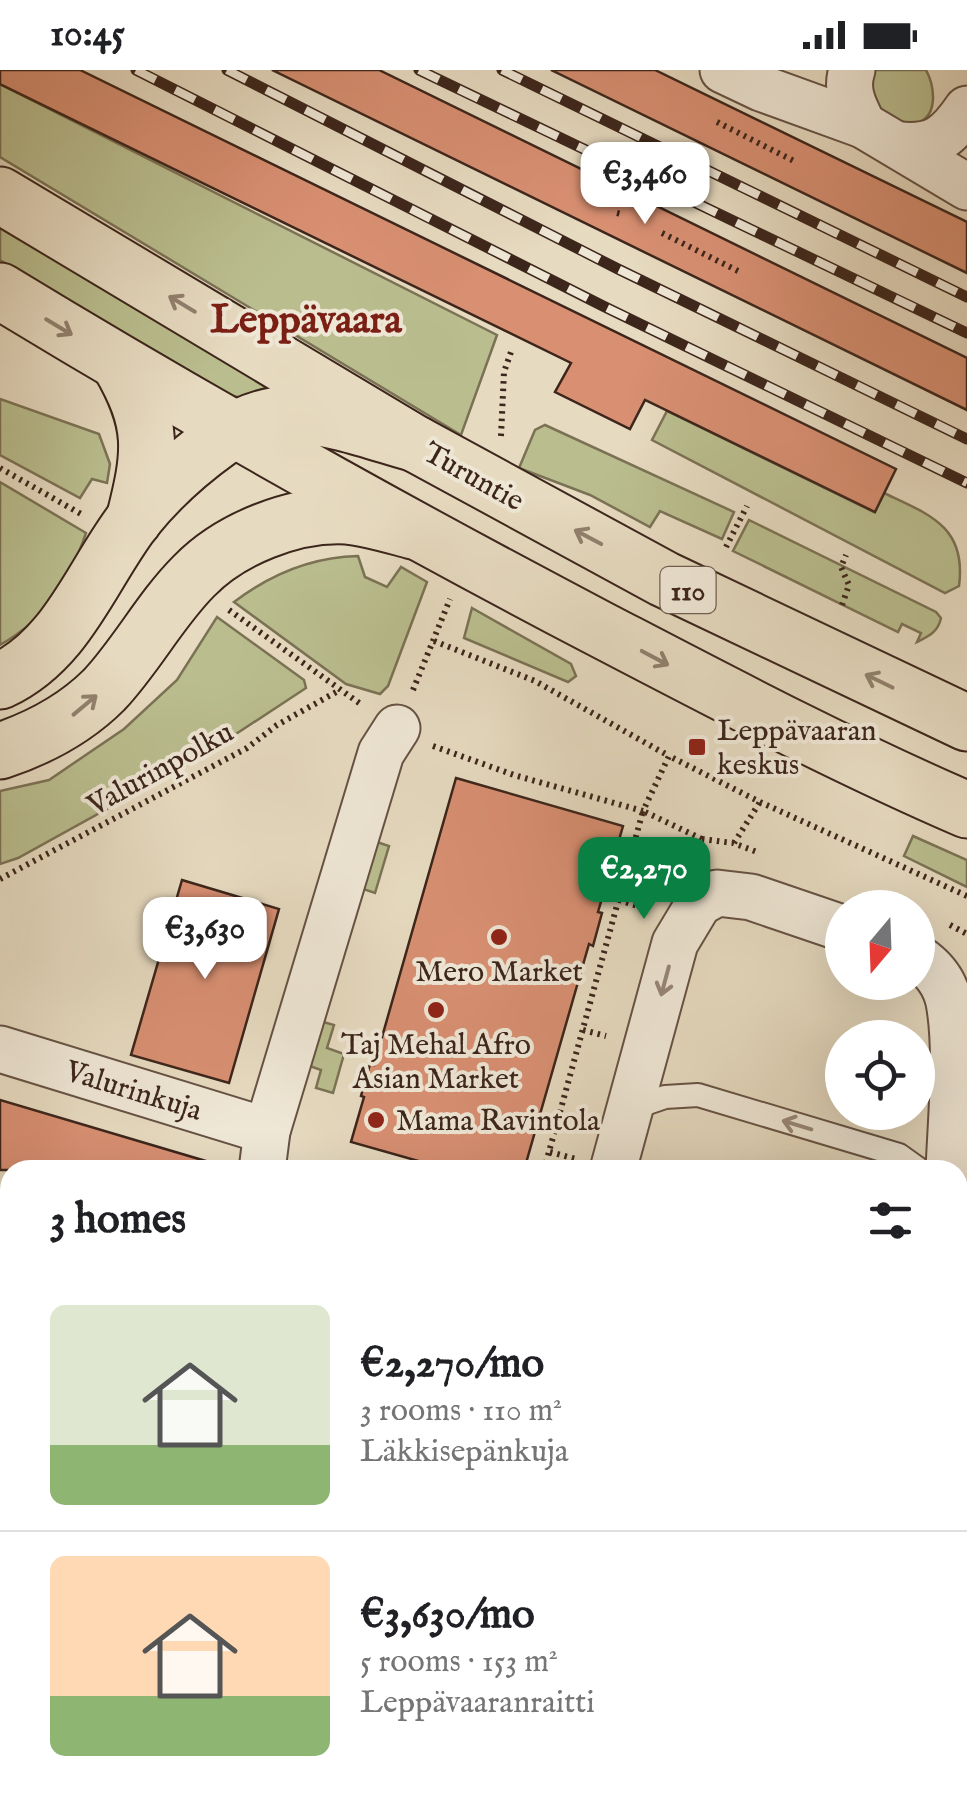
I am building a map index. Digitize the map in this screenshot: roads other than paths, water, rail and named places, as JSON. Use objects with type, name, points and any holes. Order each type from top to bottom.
[{"type":"main road","name":"Turuntie","points":[[0,194],[416,444],[664,578],[967,723]]},
{"type":"main road","name":"110","points":[[0,291],[118,363],[414,531],[723,694],[967,810]]},
{"type":"main road","points":[[0,681],[48,645],[87,598],[114,521],[148,468],[147,433],[138,395],[118,363]]},
{"type":"main road","points":[[114,521],[182,466],[234,430],[262,417],[294,414],[329,419],[416,444]]},
{"type":"main road","points":[[0,751],[30,741],[68,720],[104,689],[193,576],[251,536],[320,518],[344,516],[414,531]]},
{"type":"street","points":[[723,70],[881,135],[923,147],[944,136],[967,108]]},
{"type":"street","points":[[852,70],[851,102],[881,135],[967,187]]},
{"type":"street","points":[[265,1150],[381,753],[397,728]]},
{"type":"street","points":[[616,1160],[675,943],[699,903],[717,893],[751,897],[825,922]]},
{"type":"street","points":[[935,972],[948,1000],[950,1160]]},
{"type":"street","name":"Valurinkuja","points":[[0,1049],[265,1150]]},
{"type":"lane","points":[[630,1109],[665,1097],[698,1095],[905,1160]]},
{"type":"railway","points":[[136,70],[603,306],[967,483]]},
{"type":"railway","points":[[227,70],[618,269],[967,439]]},
{"type":"railway","points":[[419,70],[967,333]]},
{"type":"railway","points":[[502,70],[967,297]]},
{"type":"place","name":"Leppävaaran keskus","points":[[697,747]]},
{"type":"place","name":"Mero Market","points":[[499,937]]},
{"type":"place","name":"Taj Mehal Afro Asian Market","points":[[436,1010]]},
{"type":"place","name":"Mama Ravintola","points":[[376,1120]]},
{"type":"district","name":"Leppävaara","points":[[306,318]]}]
